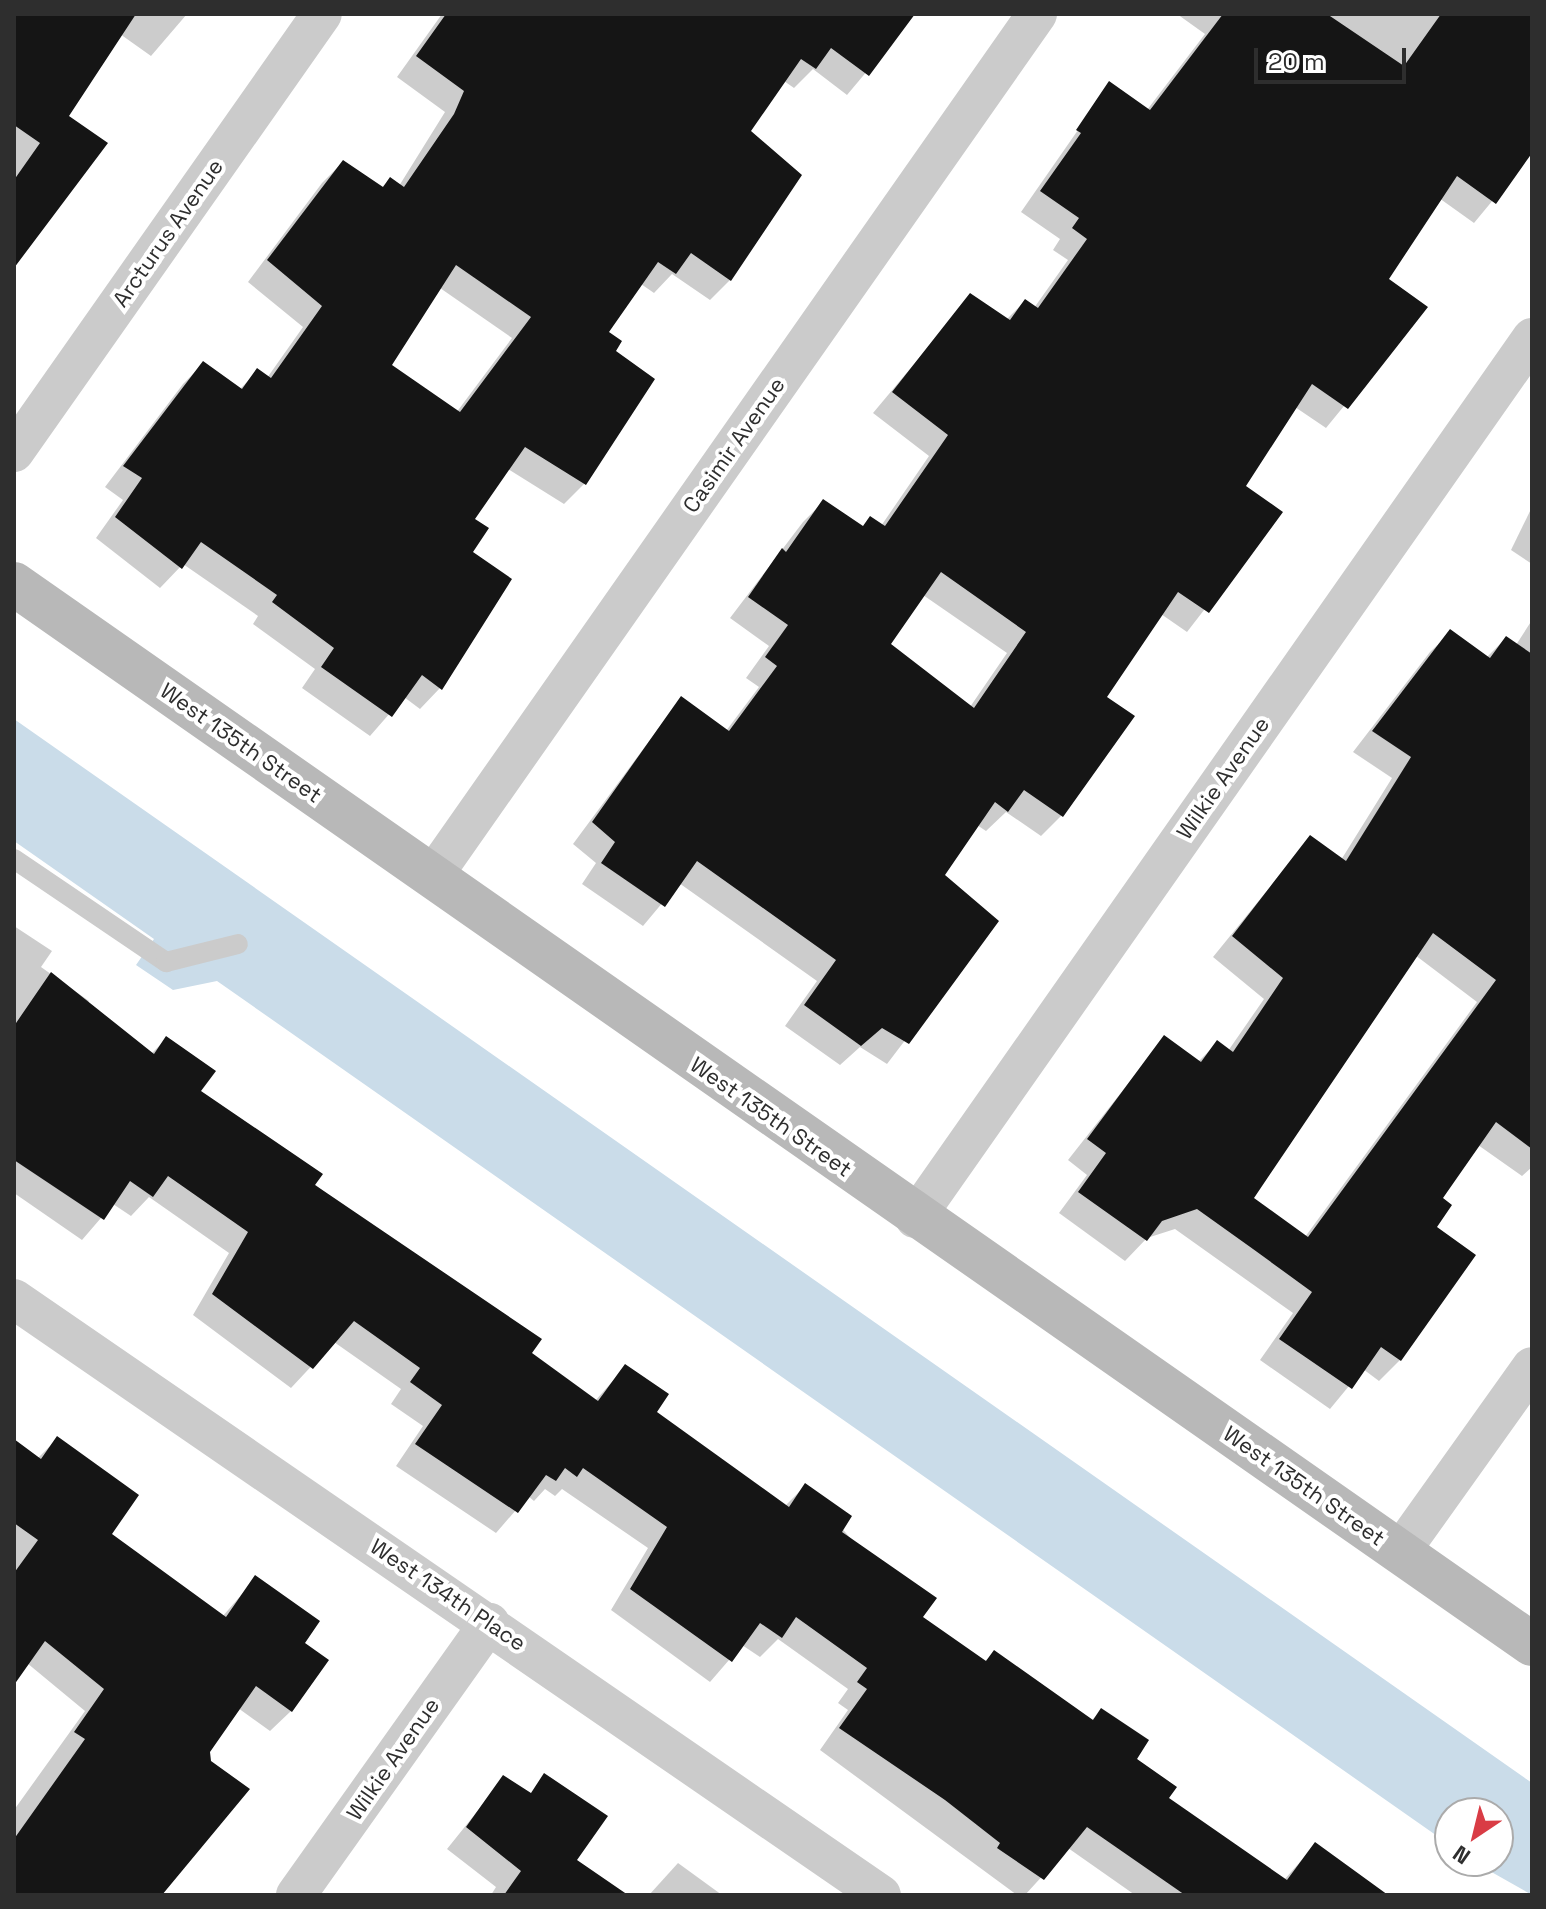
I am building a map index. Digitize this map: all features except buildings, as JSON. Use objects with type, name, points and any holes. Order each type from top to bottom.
[{"type":"street","name":"Arcturus Avenue","points":[[14,452],[322,14]]},
{"type":"street","name":"Casimir Avenue","points":[[432,877],[1037,14]]},
{"type":"street","name":"Wilkie Avenue","points":[[915,1218],[1532,338]]},
{"type":"street","name":"West 135th Street","points":[[14,584],[915,1218],[1532,1644]]},
{"type":"street","name":"West 134th Place","points":[[14,1299],[881,1895]]},
{"type":"street","points":[[1400,1552],[1532,1367]]},
{"type":"street","name":"Wilkie Avenue","points":[[296,1895],[489,1623]]},
{"type":"lane","points":[[14,859],[166,962],[238,944]]},
{"type":"water","points":[[14,719],[1532,1783],[1532,1895],[1500,1877],[1514,1877],[1514,1797],[1434,1797],[1434,1834],[217,981],[173,990],[136,965],[154,939],[14,841]]}]
